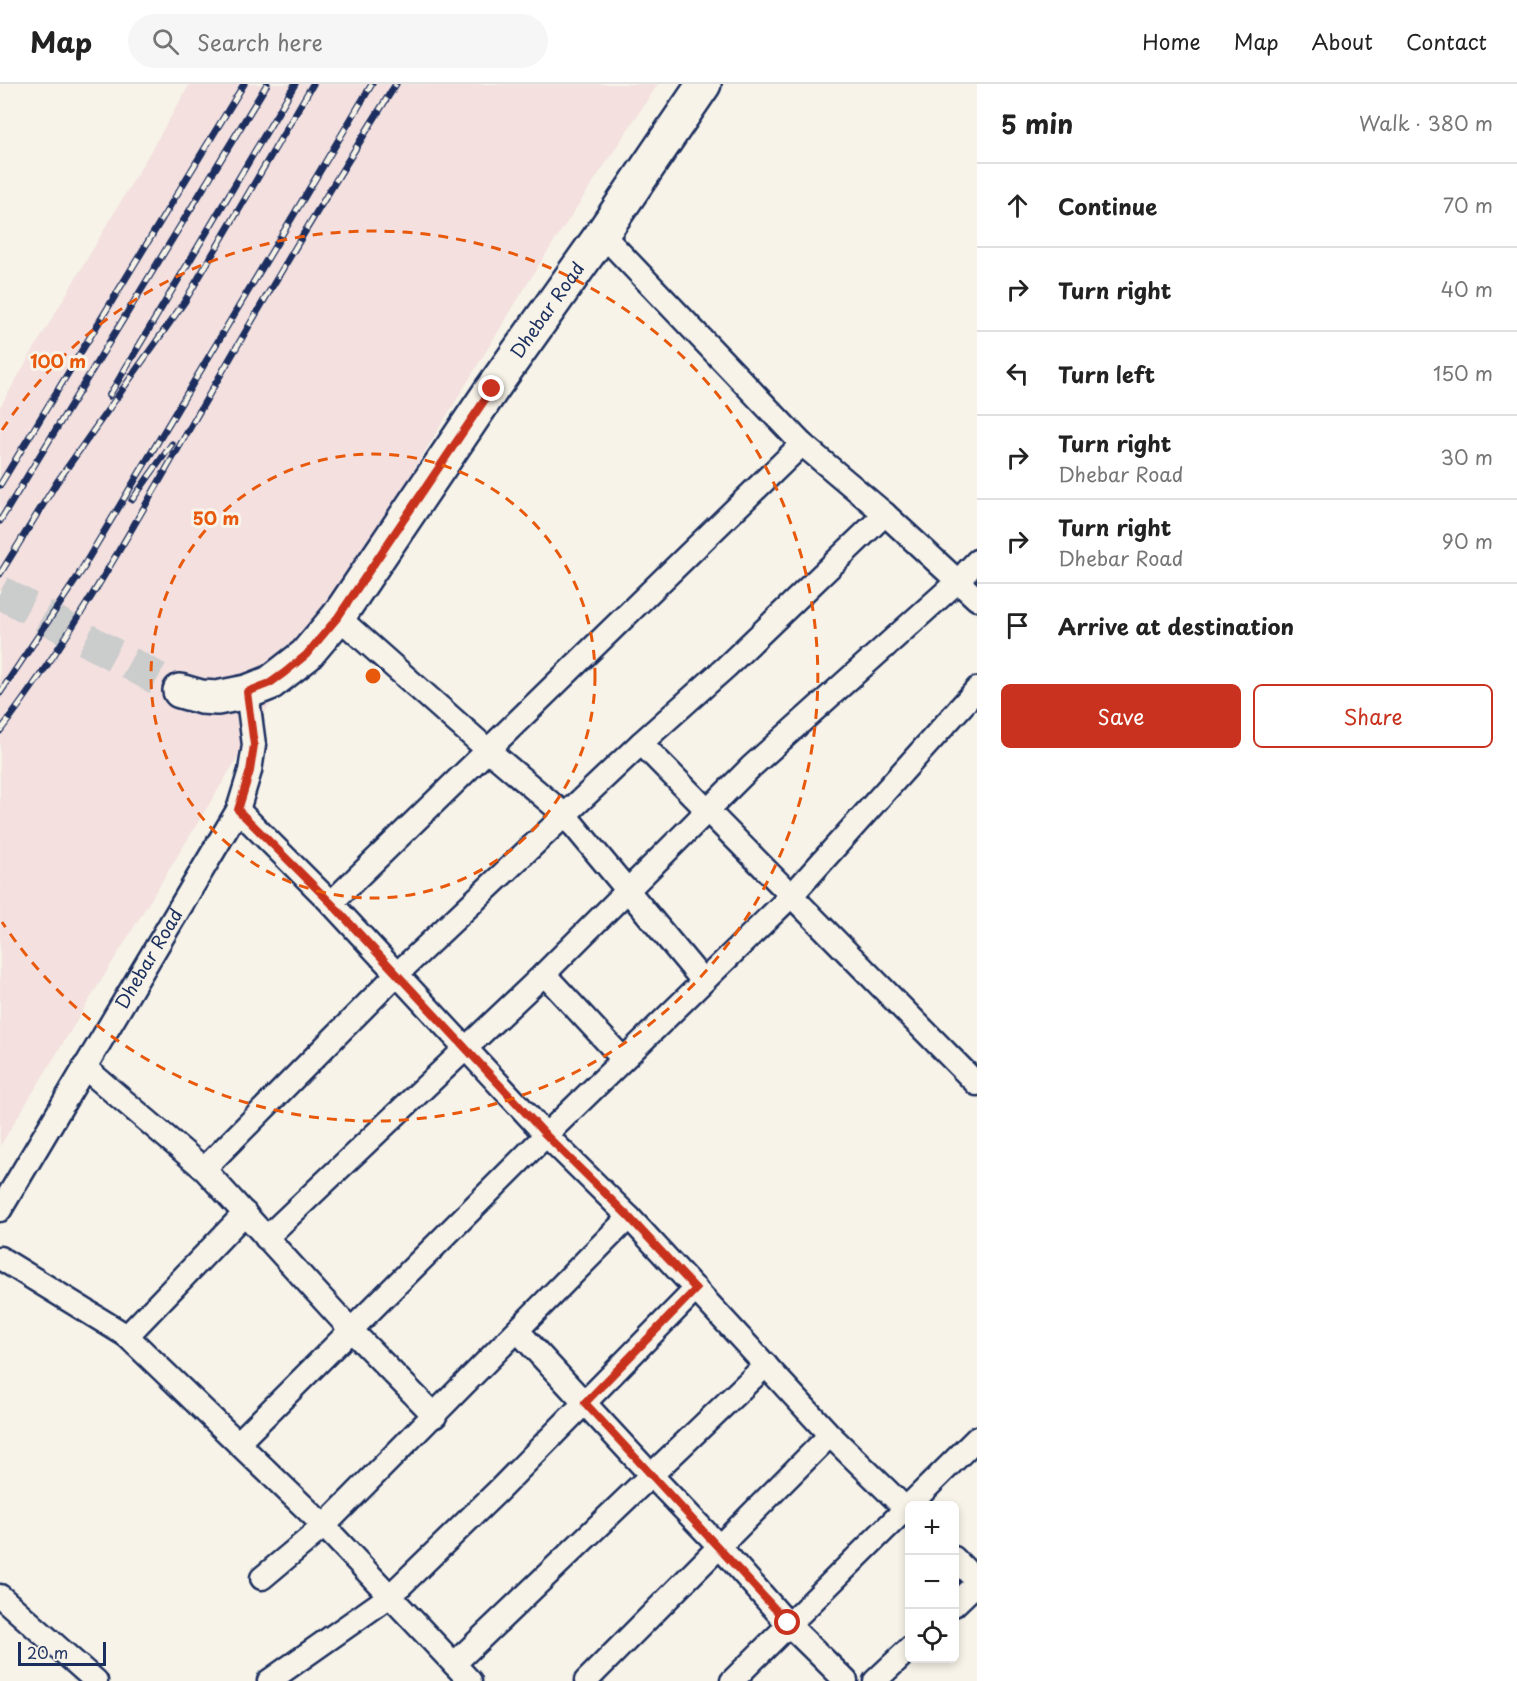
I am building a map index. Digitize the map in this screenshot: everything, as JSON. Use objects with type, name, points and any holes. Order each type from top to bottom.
[{"type":"street","name":"Dhebar Road","points":[[180,691],[217,698],[247,692],[270,683],[306,655],[338,617],[492,389],[602,234],[704,84]]},
{"type":"street","points":[[602,234],[802,444],[885,514],[977,599]]},
{"type":"street","points":[[331,903],[802,444]]},
{"type":"street","points":[[204,1169],[397,974],[641,743],[726,667],[885,514]]},
{"type":"street","points":[[266,1238],[544,974],[751,767],[958,581],[977,561]]},
{"type":"street","points":[[338,617],[565,815],[704,981]]},
{"type":"street","points":[[238,1443],[546,1135],[792,896],[977,689]]},
{"type":"street","name":"Dhebar Road","points":[[0,1210],[238,810],[250,771],[254,745],[247,692]]},
{"type":"street","points":[[641,743],[977,1084]]},
{"type":"street","points":[[238,810],[331,903],[546,1135],[629,1217],[830,1435],[905,1509]]},
{"type":"street","points":[[544,974],[623,1059]]},
{"type":"street","points":[[84,1067],[204,1169],[351,1330],[435,1416]]},
{"type":"street","points":[[127,1336],[245,1213]]},
{"type":"street","points":[[262,1578],[324,1526],[629,1217]]},
{"type":"street","points":[[0,1258],[127,1336],[324,1526],[471,1681]]},
{"type":"street","points":[[269,1681],[390,1596],[585,1403],[696,1289]]},
{"type":"street","points":[[518,1331],[788,1623],[846,1681]]},
{"type":"street","points":[[454,1664],[766,1365]]},
{"type":"street","points":[[586,1681],[830,1435]]},
{"type":"street","points":[[917,1501],[977,1438]]},
{"type":"street","points":[[732,1681],[788,1623],[905,1513]]},
{"type":"street","points":[[959,1563],[977,1582],[959,1600]]},
{"type":"street","points":[[0,1596],[95,1681]]},
{"type":"street","points":[[875,1681],[905,1652]]},
{"type":"shaded area","points":[[190,84],[658,84],[542,260],[0,1146],[0,407]]},
{"type":"tunnel","points":[[0,592],[180,691]]},
{"type":"railway","points":[[0,485],[244,84]]},
{"type":"railway","points":[[0,521],[267,84]]},
{"type":"railway","points":[[109,396],[295,84]]},
{"type":"railway","points":[[0,574],[57,482],[185,301],[313,84]]},
{"type":"railway","points":[[80,572],[372,84]]},
{"type":"railway","points":[[0,731],[78,618],[294,250],[396,84]]},
{"type":"railway","points":[[132,500],[172,444]]},
{"type":"railway","points":[[0,693],[85,566]]},
{"type":"route","points":[[492,389],[338,617],[306,655],[270,683],[247,692],[254,745],[250,771],[238,810],[331,903],[546,1135],[629,1217],[696,1289],[585,1403],[788,1623]]}]
